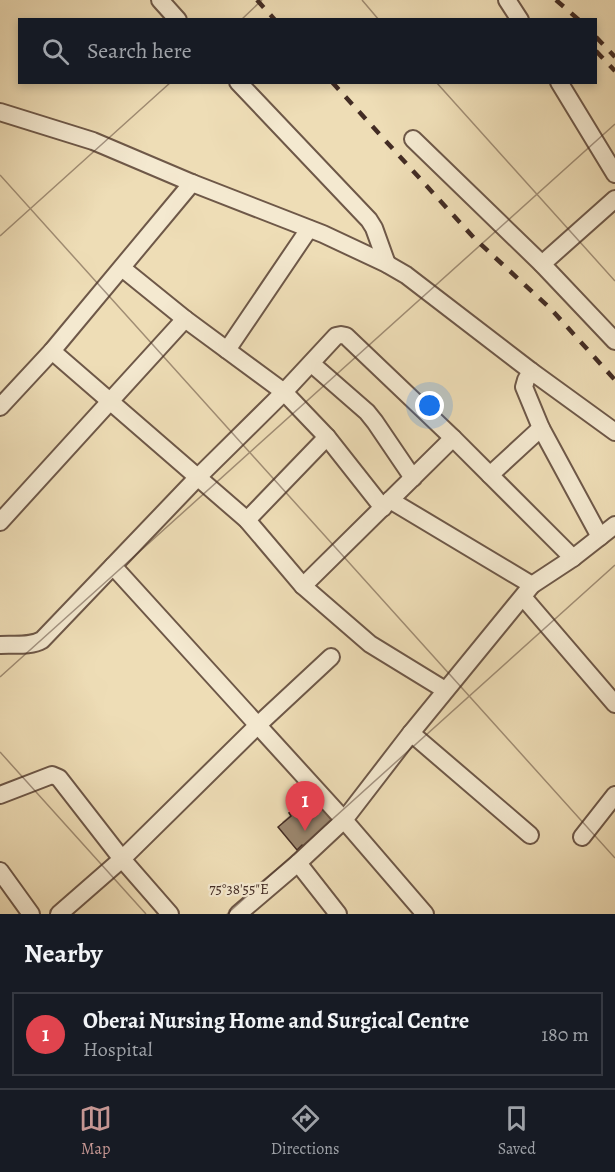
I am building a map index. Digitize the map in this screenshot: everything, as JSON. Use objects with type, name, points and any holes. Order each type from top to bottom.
[{"type":"street","points":[[160,0],[176,18]]},
{"type":"street","points":[[507,0],[519,18]]},
{"type":"street","points":[[240,84],[369,220],[387,264]]},
{"type":"street","points":[[560,84],[615,174]]},
{"type":"street","points":[[0,112],[93,141],[309,229],[387,264],[406,275],[615,432]]},
{"type":"street","points":[[413,139],[542,264],[615,341]]},
{"type":"street","points":[[2,399],[52,351],[192,183]]},
{"type":"street","points":[[542,264],[615,199]]},
{"type":"street","points":[[227,350],[309,229]]},
{"type":"street","points":[[122,268],[185,319],[284,392],[386,504],[528,591],[615,704]]},
{"type":"street","points":[[0,522],[185,319]]},
{"type":"street","points":[[0,645],[29,644],[42,640],[198,477],[312,364],[336,336],[341,334],[346,336],[453,438],[573,558]]},
{"type":"street","points":[[52,351],[247,520],[303,585],[370,644],[445,690]]},
{"type":"street","points":[[312,364],[367,412],[413,478]]},
{"type":"street","points":[[531,371],[524,387],[541,428],[600,537]]},
{"type":"street","points":[[490,475],[541,428]]},
{"type":"street","points":[[247,520],[327,437]]},
{"type":"street","points":[[303,585],[453,438]]},
{"type":"street","points":[[238,914],[344,820],[445,690],[528,591],[615,525]]},
{"type":"street","points":[[113,566],[344,820],[425,914]]},
{"type":"street","points":[[59,914],[122,860],[258,725],[332,657]]},
{"type":"street","points":[[411,733],[530,835]]},
{"type":"street","points":[[0,795],[52,775],[59,778],[122,860],[170,914]]},
{"type":"street","points":[[582,837],[615,795]]},
{"type":"street","points":[[298,863],[338,914]]},
{"type":"street","points":[[0,871],[31,914]]},
{"type":"building","points":[[311,795],[342,832],[313,857],[302,845],[297,850],[278,827],[291,816],[289,813]]},
{"type":"railway","points":[[257,0],[273,18]]},
{"type":"railway","points":[[556,0],[577,18]]},
{"type":"railway","points":[[597,38],[615,57]]},
{"type":"railway","points":[[597,52],[615,71]]},
{"type":"railway","points":[[334,84],[475,239],[551,309],[615,380]]},
{"type":"place","name":"Oberai Nursing Home and Surgical Centre","points":[[305,831]]}]
